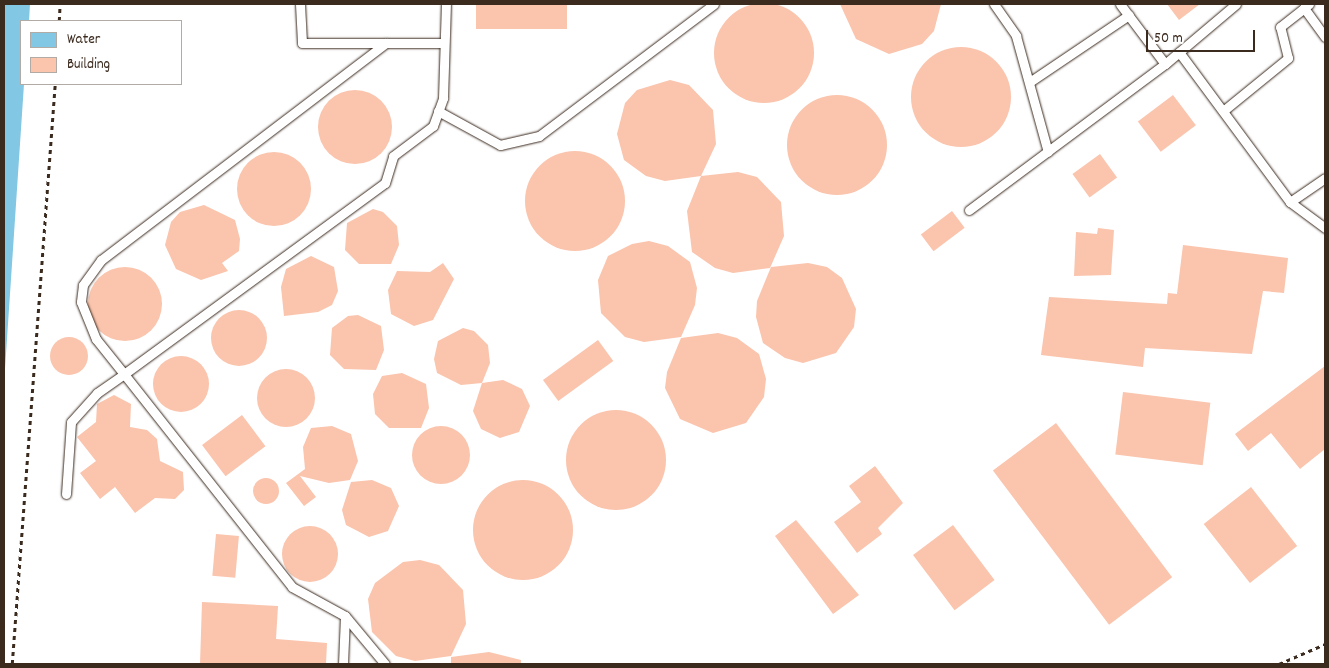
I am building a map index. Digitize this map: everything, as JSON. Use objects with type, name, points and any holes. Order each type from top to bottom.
[{"type":"lane","points":[[300,4],[302,43],[444,43]]},
{"type":"lane","points":[[66,494],[71,422],[97,393],[385,183],[393,156],[433,126],[438,111],[446,4]]},
{"type":"lane","points":[[438,111],[500,145],[539,136],[714,4]]},
{"type":"lane","points":[[994,4],[1016,36],[1031,81],[1048,152]]},
{"type":"lane","points":[[1120,4],[1165,64]]},
{"type":"lane","points":[[969,210],[1165,64],[1236,4]]},
{"type":"lane","points":[[1223,111],[1288,58],[1280,27],[1307,6],[1325,37]]},
{"type":"lane","points":[[1031,81],[1129,15]]},
{"type":"lane","points":[[385,664],[345,616],[292,587],[96,339],[81,302],[83,285],[101,260],[386,43]]},
{"type":"lane","points":[[1179,52],[1290,202],[1325,228]]},
{"type":"lane","points":[[1290,202],[1325,178]]},
{"type":"lane","points":[[343,664],[345,616]]},
{"type":"path","points":[[59,20],[60,4]]},
{"type":"path","points":[[12,664],[55,85]]},
{"type":"path","points":[[1279,664],[1325,644]]},
{"type":"water","points":[[4,4],[30,4],[29,20],[20,20],[20,85],[24,85],[4,384]]},
{"type":"building","points":[[764,3],[783,7],[799,18],[810,34],[814,53],[810,72],[799,88],[783,99],[764,103],[745,99],[729,88],[718,72],[714,53],[718,34],[729,18],[745,7]]},
{"type":"building","points":[[476,4],[567,4],[567,29],[476,29]]},
{"type":"building","points":[[840,4],[941,4],[934,31],[922,44],[889,54],[856,39]]},
{"type":"building","points":[[1167,4],[1200,4],[1179,20]]},
{"type":"building","points":[[961,47],[980,51],[996,62],[1007,78],[1011,97],[1007,116],[996,132],[980,143],[961,147],[942,143],[926,132],[915,116],[911,97],[915,78],[926,62],[942,51]]},
{"type":"building","points":[[670,80],[689,85],[713,110],[716,144],[701,176],[665,181],[646,176],[624,160],[617,134],[625,103],[637,90]]},
{"type":"building","points":[[348,90],[362,90],[376,96],[386,106],[392,120],[392,134],[386,148],[376,158],[362,164],[348,164],[334,158],[324,148],[318,134],[318,120],[324,106],[334,96]]},
{"type":"building","points":[[837,95],[856,99],[872,110],[883,126],[887,145],[883,164],[872,180],[856,191],[837,195],[818,191],[802,180],[791,164],[787,145],[791,126],[802,110],[818,99]]},
{"type":"building","points":[[1173,95],[1196,125],[1161,152],[1138,121]]},
{"type":"building","points":[[575,151],[585,152],[603,159],[617,173],[624,191],[624,211],[617,229],[603,243],[585,250],[575,251],[565,250],[547,243],[533,229],[526,211],[525,201],[526,191],[533,173],[547,159],[565,152]]},
{"type":"building","points":[[267,152],[281,152],[295,158],[305,168],[311,182],[311,196],[305,210],[295,220],[281,226],[267,226],[253,220],[243,210],[237,196],[237,182],[243,168],[253,158]]},
{"type":"building","points":[[1100,154],[1117,177],[1090,197],[1072,174]]},
{"type":"building","points":[[738,172],[757,177],[781,202],[784,236],[770,268],[733,273],[715,268],[692,252],[687,211],[701,176]]},
{"type":"building","points":[[204,205],[235,220],[240,239],[239,251],[222,263],[228,271],[201,280],[176,269],[165,245],[171,222],[180,212]]},
{"type":"building","points":[[373,209],[383,212],[397,226],[399,245],[391,264],[359,264],[345,250],[347,223]]},
{"type":"building","points":[[952,211],[965,228],[933,251],[921,234]]},
{"type":"building","points":[[1098,228],[1114,230],[1111,275],[1074,276],[1076,232],[1097,234]]},
{"type":"building","points":[[649,241],[668,246],[690,262],[697,288],[695,305],[681,337],[644,342],[625,337],[601,313],[598,280],[608,256],[632,244]]},
{"type":"building","points":[[1183,245],[1288,258],[1284,293],[1263,291],[1252,354],[1145,348],[1143,367],[1041,355],[1049,297],[1167,304],[1168,293],[1177,294]]},
{"type":"building","points":[[311,256],[334,267],[338,291],[332,305],[318,312],[284,316],[281,287],[286,269]]},
{"type":"building","points":[[443,263],[454,279],[433,320],[414,326],[391,314],[388,290],[397,271],[430,272]]},
{"type":"building","points":[[808,263],[827,267],[842,278],[856,309],[854,327],[836,353],[803,363],[785,358],[763,343],[756,317],[757,301],[771,267]]},
{"type":"building","points":[[125,267],[139,270],[151,278],[159,290],[162,304],[159,318],[151,330],[139,338],[125,341],[111,338],[99,330],[91,318],[88,304],[91,290],[99,278],[111,270]]},
{"type":"building","points":[[233,310],[245,310],[255,314],[263,322],[267,338],[263,354],[255,362],[245,366],[233,366],[223,362],[215,354],[211,344],[211,332],[215,322],[223,314]]},
{"type":"building","points":[[358,315],[381,326],[384,350],[376,370],[344,369],[330,355],[332,328],[348,316]]},
{"type":"building","points":[[463,328],[474,331],[488,345],[490,363],[482,383],[461,385],[437,373],[434,359],[438,341]]},
{"type":"building","points":[[718,333],[737,338],[759,354],[766,379],[764,397],[746,423],[713,433],[680,419],[665,388],[667,372],[681,338]]},
{"type":"building","points":[[69,337],[83,342],[88,356],[83,370],[69,375],[55,370],[50,356],[55,342]]},
{"type":"building","points":[[598,340],[613,361],[558,401],[543,380]]},
{"type":"building","points":[[175,356],[187,356],[197,360],[205,368],[209,384],[205,400],[197,408],[187,412],[175,412],[165,408],[157,400],[153,390],[153,378],[157,368],[165,360]]},
{"type":"building","points":[[1325,366],[1325,449],[1300,469],[1271,433],[1248,451],[1235,434]]},
{"type":"building","points":[[286,369],[297,371],[310,382],[315,398],[313,409],[302,422],[286,427],[275,425],[262,414],[257,398],[259,387],[270,374]]},
{"type":"building","points":[[402,373],[426,384],[429,408],[421,428],[389,428],[375,414],[373,394],[382,376]]},
{"type":"building","points":[[503,380],[522,389],[530,406],[519,432],[500,438],[481,429],[473,411],[482,383]]},
{"type":"building","points":[[1123,392],[1210,403],[1203,465],[1115,455]]},
{"type":"building","points":[[114,395],[131,404],[130,427],[147,430],[157,439],[160,461],[183,472],[184,490],[175,499],[155,498],[135,513],[115,487],[100,499],[80,473],[96,461],[77,437],[96,422],[97,404]]},
{"type":"building","points":[[616,410],[626,411],[644,418],[658,432],[665,450],[665,470],[658,488],[644,502],[626,509],[616,510],[606,509],[588,502],[574,488],[567,470],[566,460],[567,450],[574,432],[588,418],[606,411]]},
{"type":"building","points":[[242,415],[265,446],[226,476],[202,445]]},
{"type":"building","points":[[1056,423],[1172,577],[1109,625],[993,471]]},
{"type":"building","points":[[332,426],[351,434],[358,461],[350,480],[329,483],[300,476],[316,497],[304,506],[286,483],[305,469],[303,447],[311,428]]},
{"type":"building","points":[[441,426],[457,431],[465,439],[470,455],[465,471],[457,479],[441,484],[425,479],[417,471],[412,455],[417,439],[425,431]]},
{"type":"building","points":[[875,466],[903,503],[878,528],[882,534],[857,553],[834,522],[861,502],[849,486]]},
{"type":"building","points":[[266,478],[275,482],[279,491],[275,500],[266,504],[257,500],[253,491],[257,482]]},
{"type":"building","points":[[372,480],[391,488],[399,506],[388,531],[369,537],[346,525],[342,510],[351,482]]},
{"type":"building","points":[[523,480],[542,484],[558,495],[569,511],[573,530],[569,549],[558,565],[542,576],[523,580],[504,576],[488,565],[477,549],[473,530],[477,511],[488,495],[504,484]]},
{"type":"building","points":[[1251,487],[1297,546],[1250,583],[1204,524]]},
{"type":"building","points":[[796,520],[859,595],[833,614],[775,536]]},
{"type":"building","points":[[953,525],[995,580],[955,610],[913,555]]},
{"type":"building","points":[[304,526],[316,526],[326,530],[334,538],[338,554],[334,570],[326,578],[316,582],[304,582],[294,578],[286,570],[282,560],[282,548],[286,538],[294,530]]},
{"type":"building","points":[[216,534],[239,536],[235,578],[212,576]]},
{"type":"building","points":[[420,560],[439,565],[463,590],[466,624],[451,656],[415,661],[396,656],[372,632],[368,599],[375,583],[403,562]]},
{"type":"building","points":[[202,602],[278,606],[276,639],[327,643],[326,664],[200,664]]},
{"type":"building","points":[[489,652],[521,660],[521,664],[451,664],[451,657]]}]
